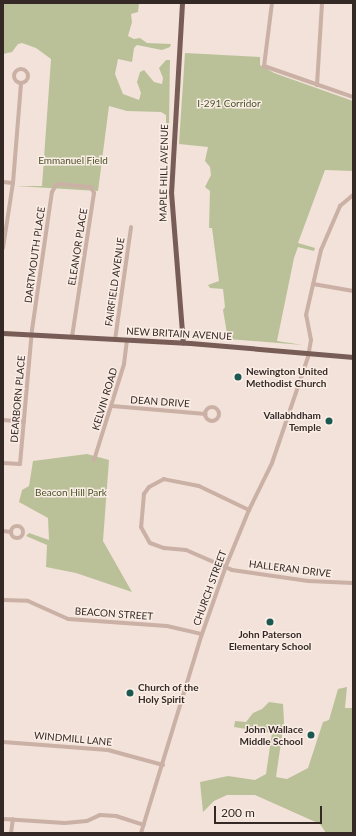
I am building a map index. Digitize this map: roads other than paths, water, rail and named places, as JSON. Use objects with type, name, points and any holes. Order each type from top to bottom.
[{"type":"main road","name":"MAPLE HILL AVENUE","points":[[182,3],[171,192],[183,343]]},
{"type":"main road","name":"NEW BRITAIN AVENUE","points":[[3,333],[183,343],[353,357]]},
{"type":"street","points":[[272,3],[264,66],[353,97]]},
{"type":"street","points":[[317,85],[322,3]]},
{"type":"street","points":[[3,248],[13,183],[21,83]]},
{"type":"street","points":[[3,182],[13,183]]},
{"type":"street","name":"DARTMOUTH PLACE","points":[[31,335],[52,192],[56,185],[63,184]]},
{"type":"street","name":"ELEANOR PLACE","points":[[63,184],[91,187],[94,193],[72,337]]},
{"type":"street","name":"CHURCH STREET","points":[[141,833],[202,634],[226,566],[249,510],[272,463],[309,354],[310,340],[306,315],[321,250],[340,206],[353,196]]},
{"type":"street","name":"FAIRFIELD AVENUE","points":[[115,340],[131,227]]},
{"type":"street","points":[[313,284],[353,291]]},
{"type":"street","name":"DEARBORN PLACE","points":[[3,463],[20,464],[31,335]]},
{"type":"street","name":"KELVIN ROAD","points":[[94,460],[124,364],[127,340]]},
{"type":"street","name":"DEAN DRIVE","points":[[112,406],[206,414]]},
{"type":"street","points":[[3,420],[24,422]]},
{"type":"street","name":"HALLERAN DRIVE","points":[[249,510],[199,486],[164,479],[156,482],[144,494],[141,527],[146,540],[164,548],[186,550],[226,566],[253,573],[307,581],[353,583]]},
{"type":"street","points":[[3,531],[11,532]]},
{"type":"street","name":"BEACON STREET","points":[[3,600],[28,601],[68,618],[167,626],[202,634]]},
{"type":"street","name":"WINDMILL LANE","points":[[3,742],[108,750],[163,765]]},
{"type":"street","points":[[3,819],[65,823],[87,821],[100,815],[116,816],[144,825]]},
{"type":"street","points":[[11,833],[13,819]]},
{"type":"place","name":"Newington United Methodist Church","points":[[238,377]]},
{"type":"place","name":"Vallabhdham Temple","points":[[329,421]]},
{"type":"place","name":"John Paterson Elementary School","points":[[270,622]]},
{"type":"place","name":"Church of the Holy Spirit","points":[[130,693]]},
{"type":"place","name":"John Wallace Middle School","points":[[311,735]]},
{"type":"park label","name":"I-291 Corridor","points":[[229,104]]},
{"type":"park label","name":"Emmanuel Field","points":[[73,161]]},
{"type":"park label","name":"Beacon Hill Park","points":[[71,493]]}]
